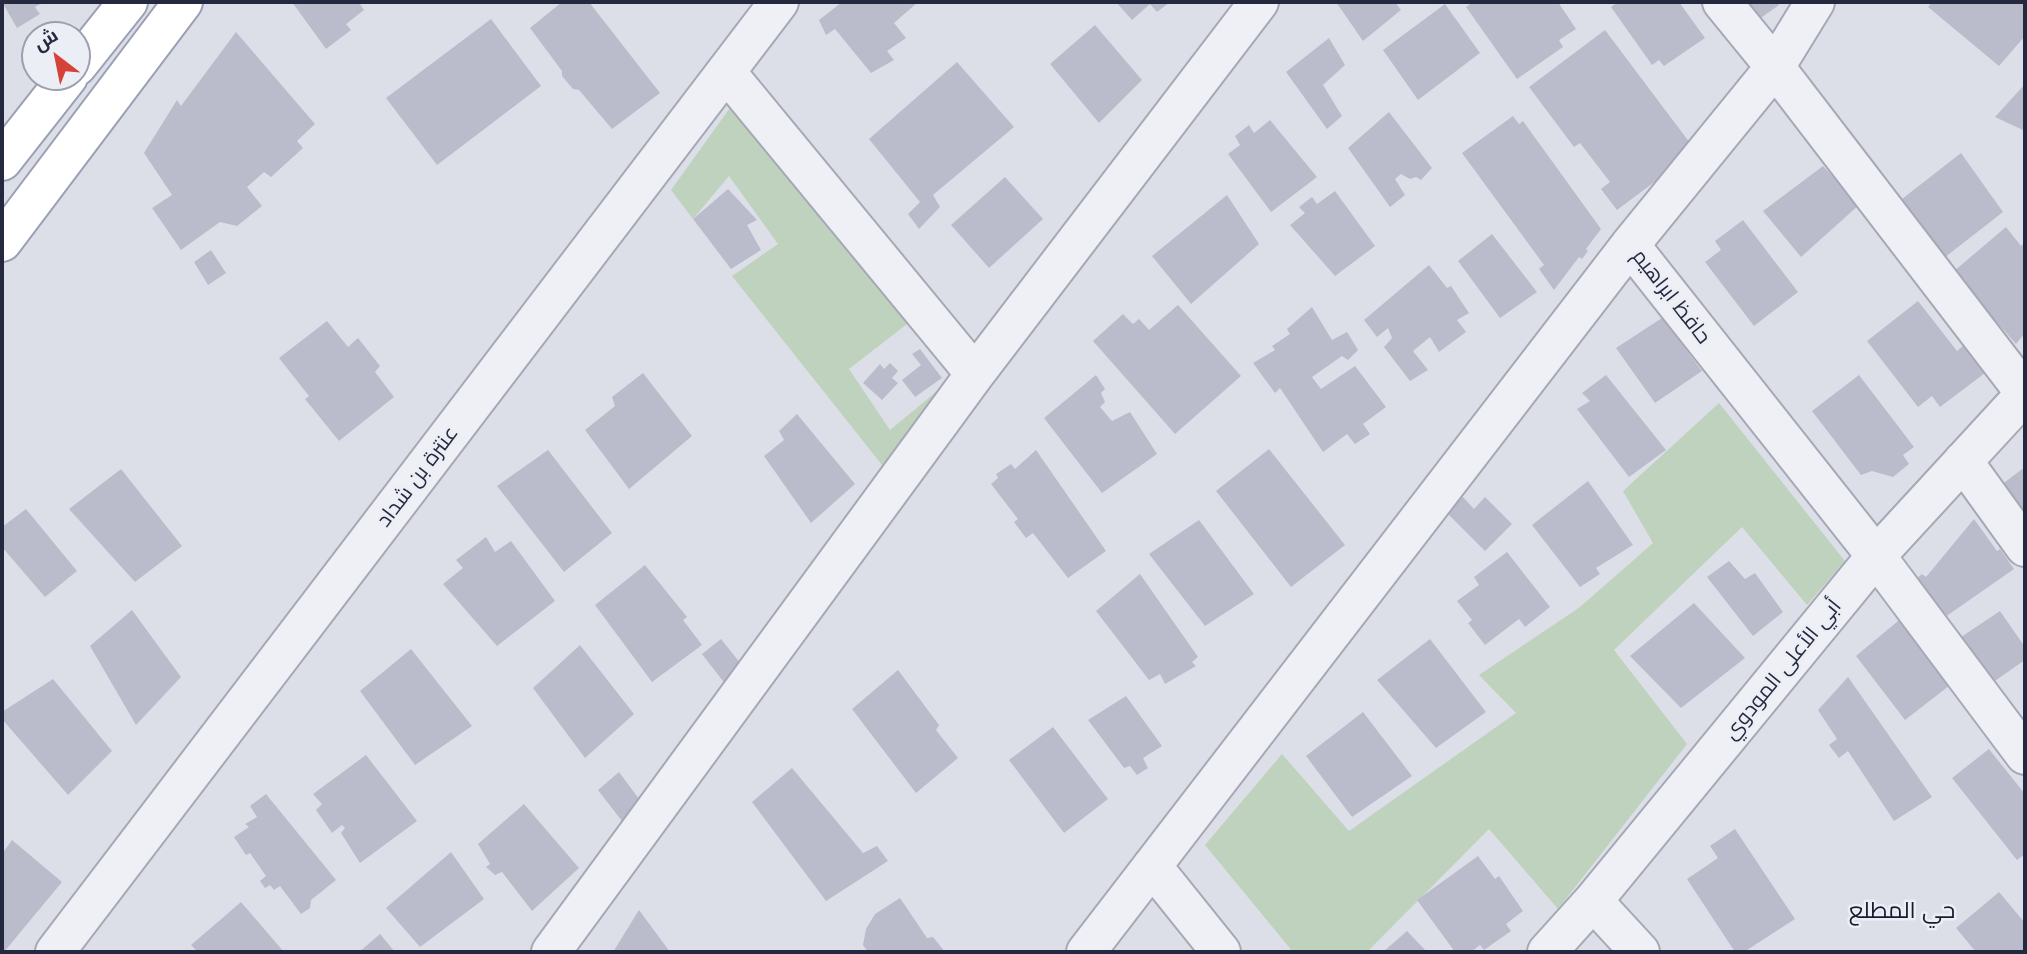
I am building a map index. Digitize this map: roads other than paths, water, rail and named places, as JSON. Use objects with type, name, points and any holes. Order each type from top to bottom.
[{"type":"main road","points":[[91,48],[128,2]]},
{"type":"main road","points":[[2,242],[183,2]]},
{"type":"main road","points":[[2,161],[57,91]]},
{"type":"street","name":"عنترة بن شداد","points":[[55,952],[779,2]]},
{"type":"street","points":[[551,952],[975,374],[1259,2]]},
{"type":"street","points":[[1722,2],[2025,393]]},
{"type":"street","name":"حافظ ابراهيم","points":[[1815,2],[1775,67],[1630,245],[1876,556],[2025,755]]},
{"type":"street","points":[[727,73],[975,374]]},
{"type":"street","points":[[1086,952],[1630,245]]},
{"type":"street","name":"أبي الأعلى المودوي","points":[[1547,952],[1876,556],[2025,393]]},
{"type":"street","points":[[1964,461],[2025,547]]},
{"type":"street","points":[[1152,866],[1221,952]]},
{"type":"street","points":[[1592,901],[1640,952]]},
{"type":"district","name":"حي المطلع","points":[[1902,912]]}]
